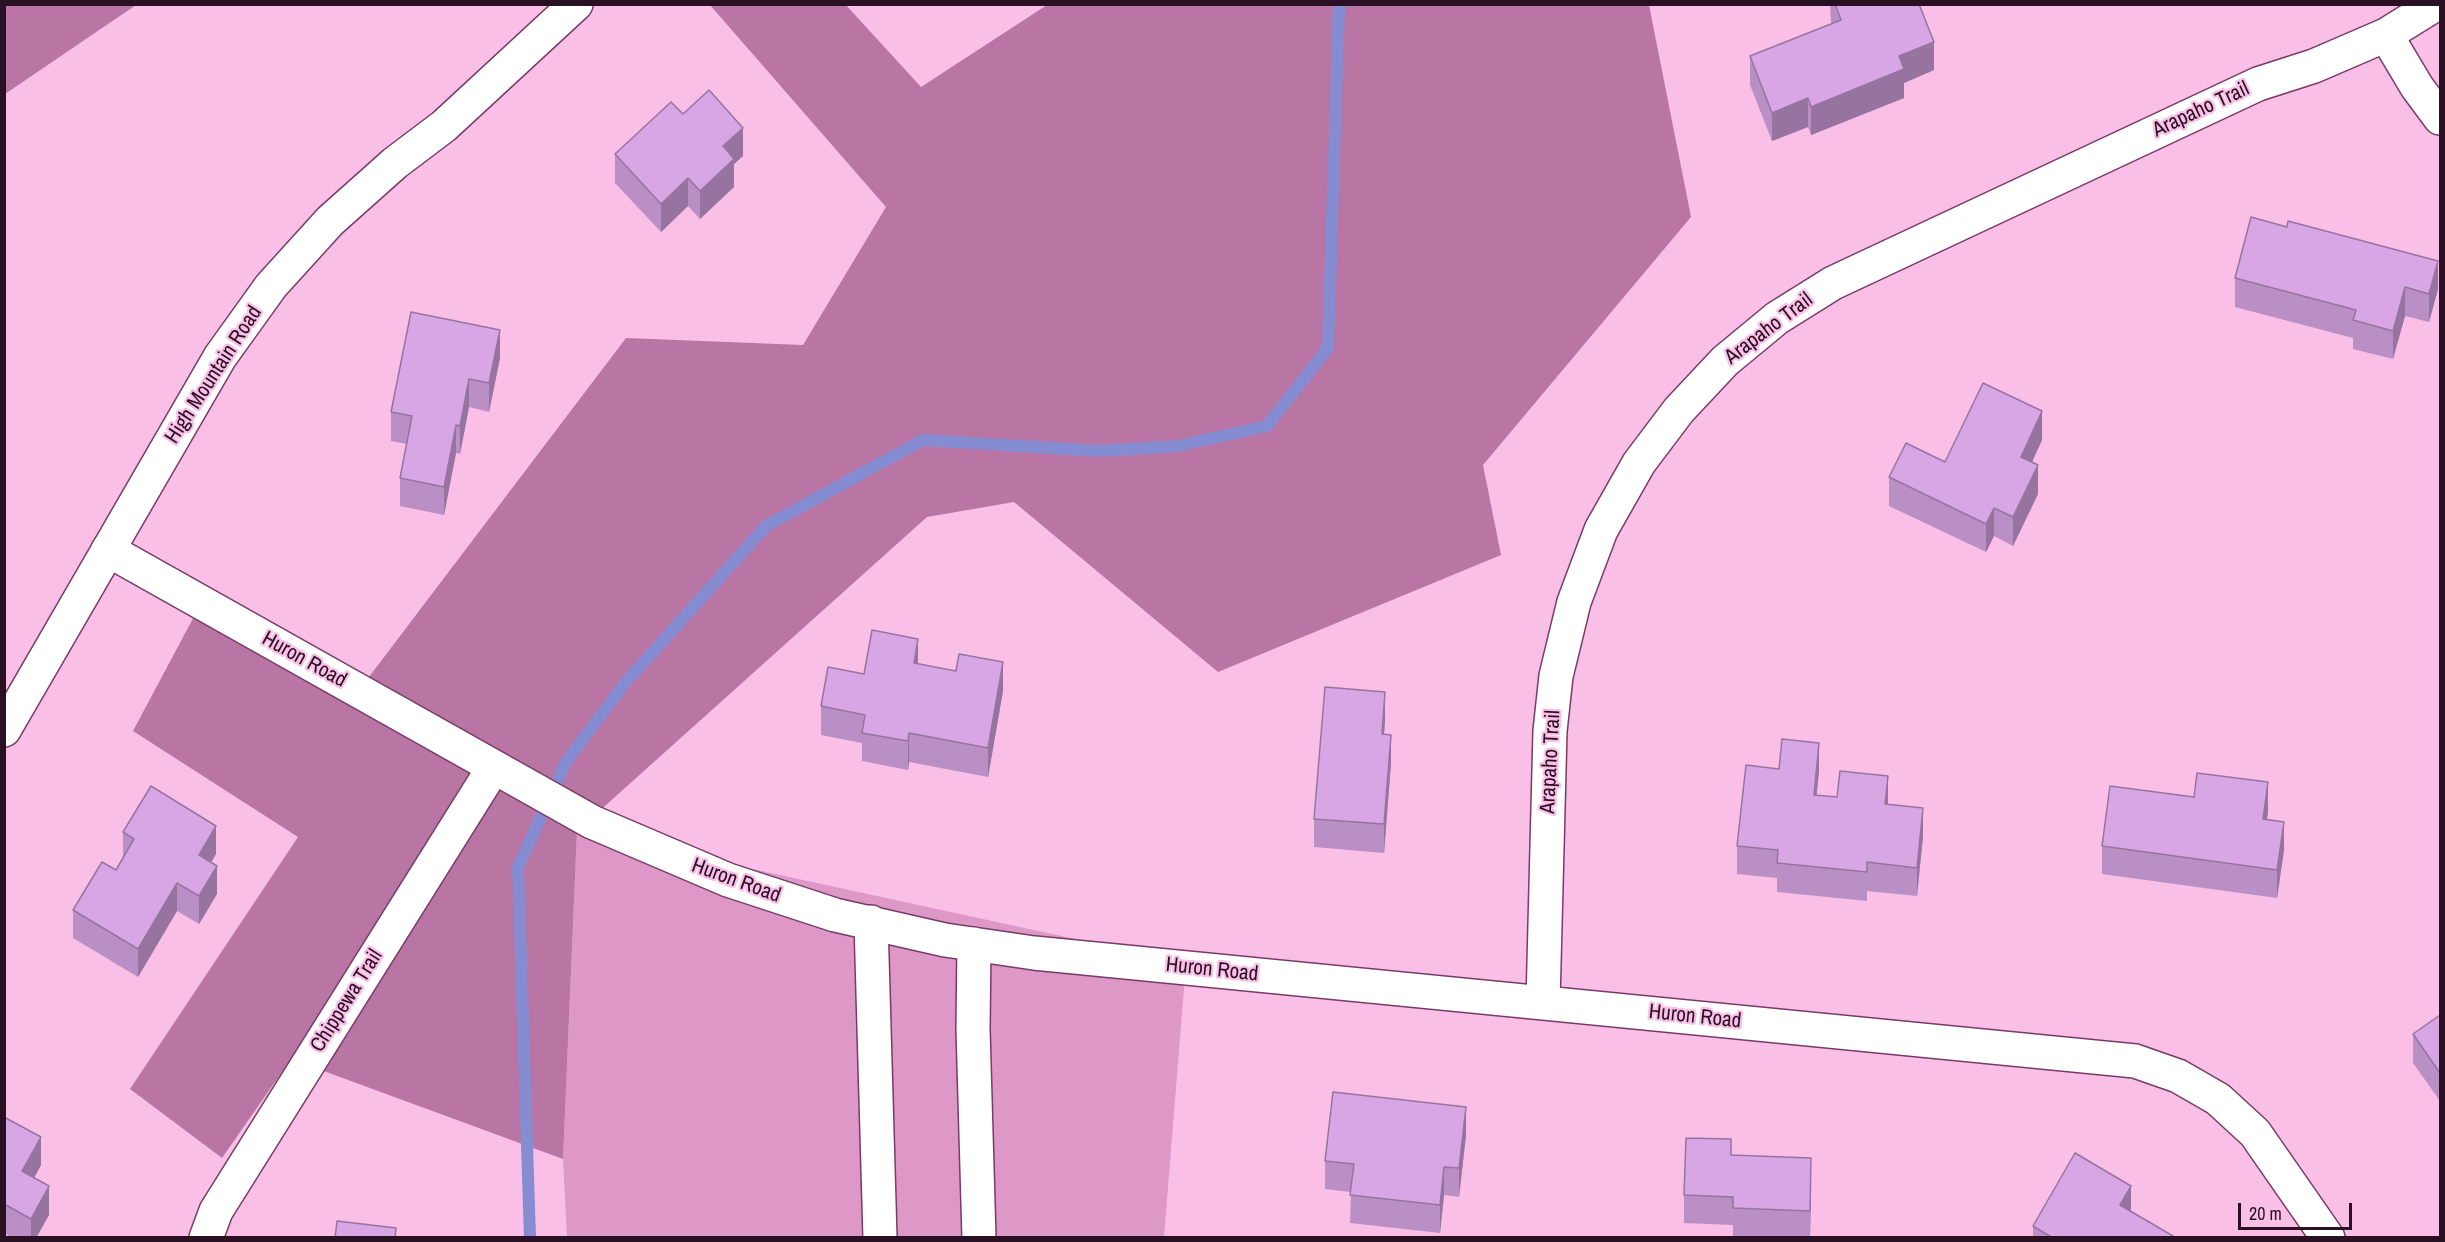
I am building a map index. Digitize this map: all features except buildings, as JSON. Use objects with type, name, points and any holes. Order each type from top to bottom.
[{"type":"street","name":"High Mountain Road","points":[[4,730],[220,357],[272,286],[330,221],[395,163],[444,126],[576,4]]},
{"type":"street","name":"Arapaho Trail","points":[[1543,1002],[1550,731],[1561,655],[1574,602],[1601,530],[1639,463],[1679,410],[1733,354],[1777,318],[1833,283],[2258,84],[2314,66],[2386,35],[2436,4]]},
{"type":"street","points":[[2386,35],[2417,87],[2440,118]]},
{"type":"street","name":"Huron Road","points":[[108,550],[592,822],[728,880],[836,915],[974,944],[1034,953],[2135,1061],[2178,1076],[2218,1099],[2255,1133],[2328,1238]]},
{"type":"street","name":"Chippewa Trail","points":[[206,1238],[216,1211],[494,767]]},
{"type":"street","points":[[871,922],[880,1238]]},
{"type":"street","points":[[974,944],[973,1029],[979,1238]]},
{"type":"shaded area","points":[[5,4],[136,4],[136,5],[5,94]]},
{"type":"shaded area","points":[[710,5],[846,5],[921,87],[1047,5],[1649,5],[1691,217],[1483,465],[1501,555],[1218,672],[1014,502],[927,517],[577,831],[563,1159],[291,1059],[222,1158],[130,1089],[298,837],[133,731],[198,609],[353,698],[626,338],[803,345],[886,207]]},
{"type":"shaded area","points":[[577,831],[1186,963],[1164,1237],[567,1238],[563,1159]]},
{"type":"waterway","points":[[530,1238],[518,867],[566,762],[625,683],[766,526],[923,440],[1101,451],[1178,446],[1267,426],[1328,348],[1339,4]]}]
